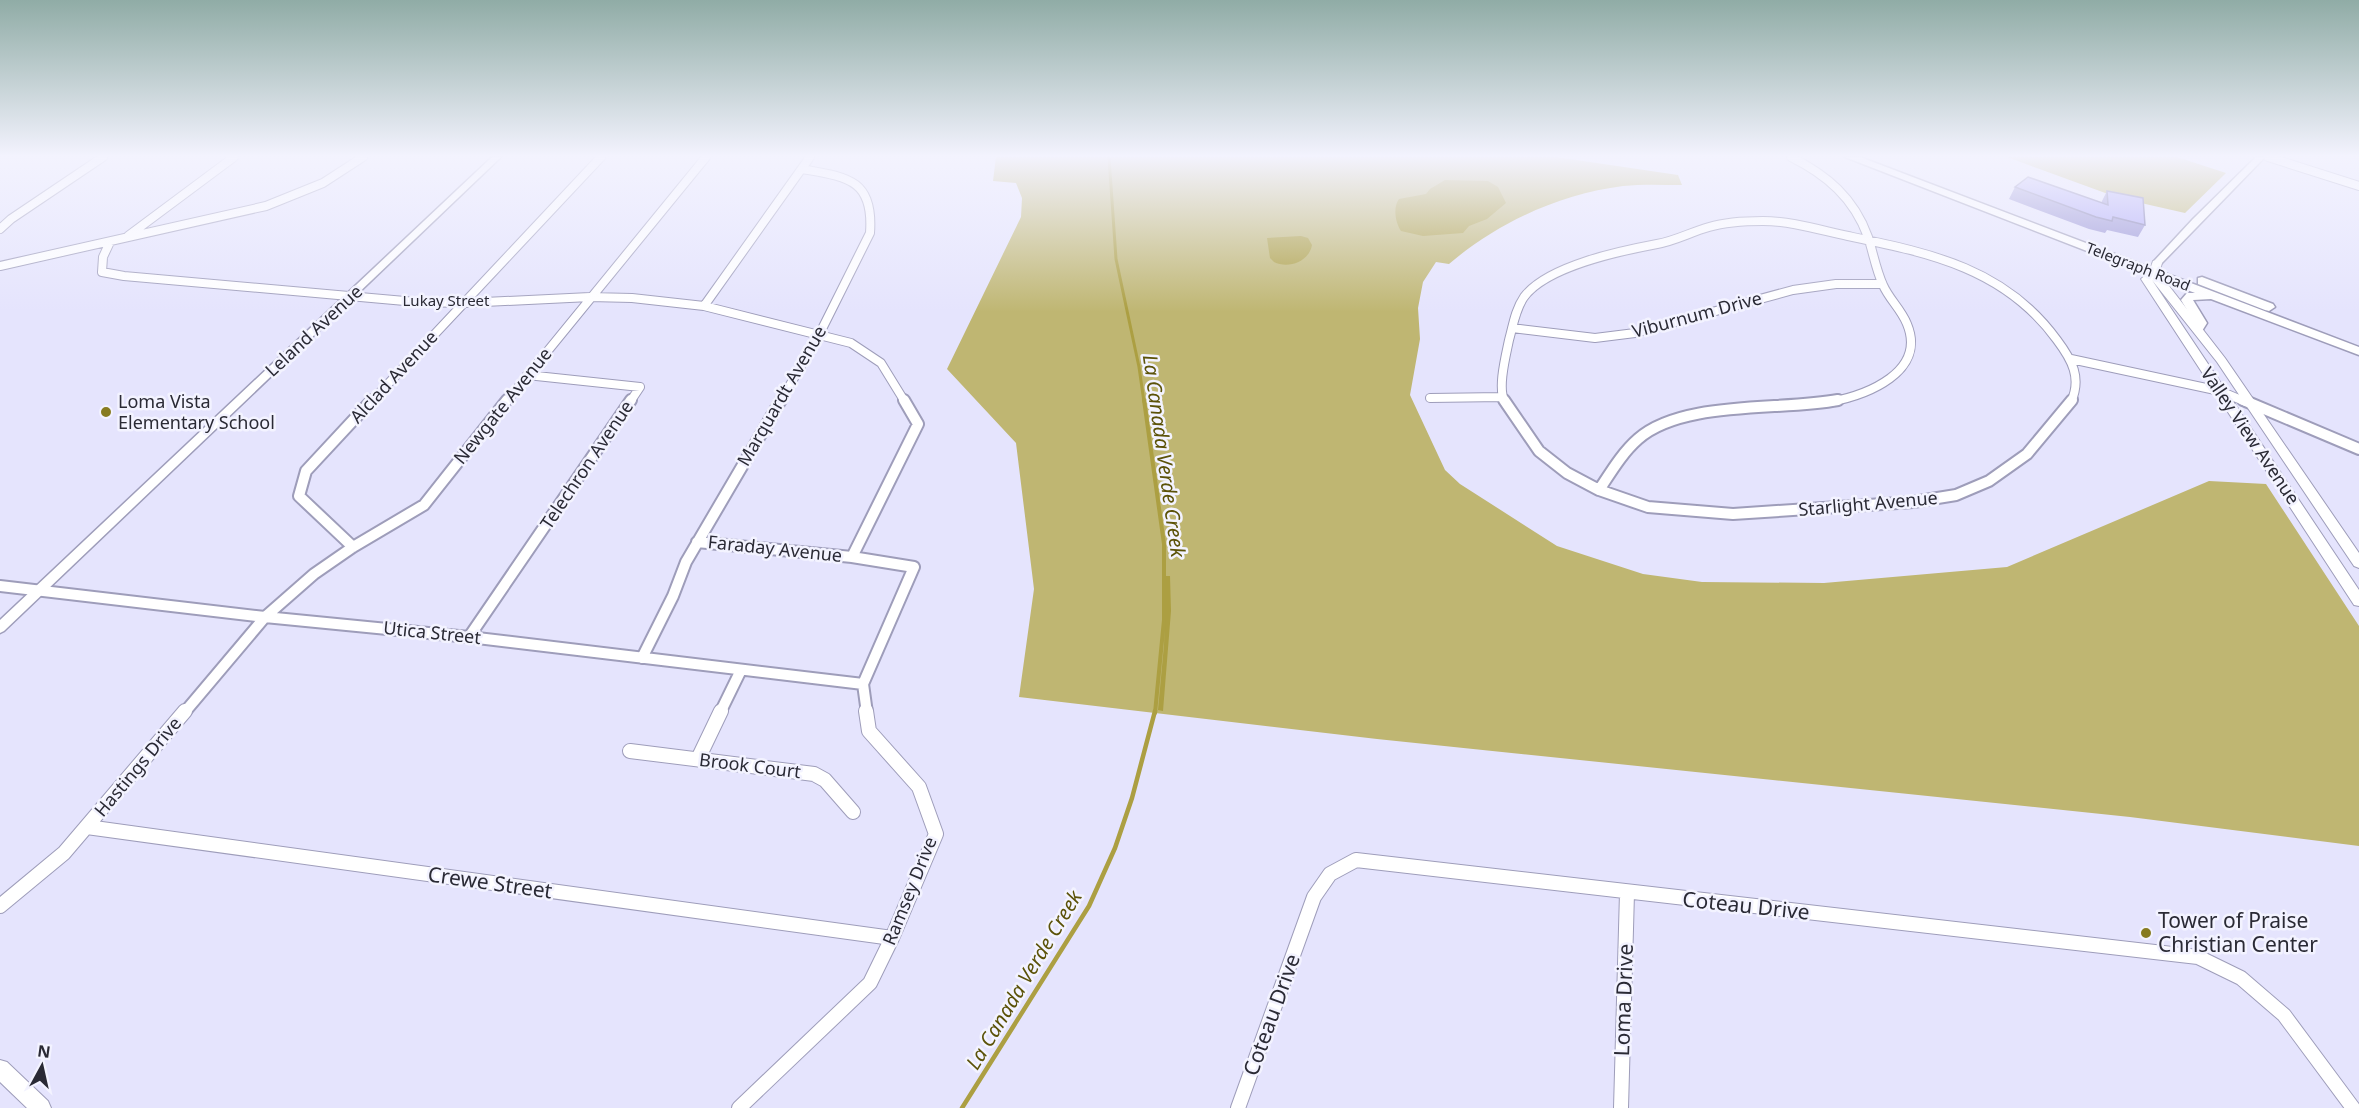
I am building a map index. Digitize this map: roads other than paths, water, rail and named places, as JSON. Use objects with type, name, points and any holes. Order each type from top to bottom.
[{"type":"main road","name":"Telegraph Road","points":[[1993,209],[2359,341]]},
{"type":"main road","name":"Telegraph Road","points":[[2005,209],[2156,268],[2235,305],[2359,351]]},
{"type":"main road","name":"Valley View Avenue","points":[[2359,563],[2156,268],[2146,279],[2359,601]]},
{"type":"main road","points":[[2198,328],[2201,323],[2187,303],[2189,297],[2210,298],[2235,305]]},
{"type":"main road","points":[[0,1069],[41,1108]]},
{"type":"street","points":[[0,229],[26,209]]},
{"type":"street","points":[[125,238],[164,209]]},
{"type":"street","points":[[0,266],[256,209]]},
{"type":"street","name":"Leland Avenue","points":[[0,628],[443,209]]},
{"type":"street","name":"Alclad Avenue","points":[[353,547],[299,496],[306,471],[552,209]]},
{"type":"street","name":"Newgate Avenue","points":[[265,617],[314,574],[353,547],[424,505],[663,209]]},
{"type":"street","points":[[704,306],[774,209]]},
{"type":"street","name":"Marquardt Avenue","points":[[642,658],[674,596],[686,562],[819,334],[870,234],[872,209]]},
{"type":"street","points":[[1599,490],[1640,437],[1671,421],[1705,412],[1837,402],[1869,392],[1900,372],[1911,349],[1905,316],[1881,284],[1871,241],[1856,209]]},
{"type":"street","points":[[2156,268],[2208,209]]},
{"type":"street","points":[[0,218],[11,219]]},
{"type":"street","name":"Starlight Avenue","points":[[1765,221],[1792,224],[1871,241],[1927,253],[1974,271],[2013,294],[2042,319],[2071,359],[2077,389],[2070,404],[2027,453],[1989,480],[1956,495],[1913,502],[1733,514],[1694,513],[1648,507],[1599,490],[1567,473],[1539,451],[1502,397],[1504,361],[1517,310],[1525,296],[1545,280],[1604,254],[1664,243],[1710,227],[1735,222],[1765,221]]},
{"type":"street","name":"Lukay Street","points":[[110,242],[103,257],[102,272],[124,276],[349,298],[464,303],[590,297],[632,298],[704,306],[819,334]]},
{"type":"street","name":"Viburnum Drive","points":[[1512,328],[1595,338],[1635,333],[1793,290],[1836,284],[1881,284]]},
{"type":"street","points":[[819,334],[851,343],[881,363],[918,424],[852,557]]},
{"type":"street","points":[[2071,359],[2220,391],[2359,449]]},
{"type":"street","name":"Telechron Avenue","points":[[469,637],[640,387],[527,375]]},
{"type":"street","points":[[1430,398],[1502,397]]},
{"type":"street","name":"Faraday Avenue","points":[[697,542],[852,557]]},
{"type":"street","name":"Ramsey Drive","points":[[739,1108],[870,983],[892,938],[936,834],[919,787],[869,731],[864,684],[914,567],[852,557]]},
{"type":"street","name":"Utica Street","points":[[0,586],[265,617],[469,637],[864,684]]},
{"type":"street","name":"Hastings Drive","points":[[0,906],[64,853],[265,617]]},
{"type":"street","points":[[698,759],[741,670]]},
{"type":"street","name":"Brook Court","points":[[630,751],[814,774],[825,780],[853,812]]},
{"type":"street","name":"Crewe Street","points":[[87,827],[892,938]]},
{"type":"street","name":"Coteau Drive","points":[[1238,1108],[1314,897],[1330,874],[1356,860],[2198,957],[2241,978],[2284,1015],[2353,1108]]},
{"type":"street","name":"Loma Drive","points":[[1621,1108],[1627,893]]},
{"type":"waterway","name":"La Canada Verde Creek","points":[[1113,209],[1116,259],[1139,367],[1144,402]]},
{"type":"waterway","name":"La Canada Verde Creek","points":[[1144,400],[1164,544],[1164,620],[1155,713]]},
{"type":"waterway","name":"La Canada Verde Creek","points":[[962,1108],[1089,906],[1115,848],[1132,798],[1155,711]]},
{"type":"place","name":"Loma Vista Elementary School","points":[[106,412]]},
{"type":"place","name":"Tower of Praise Christian Center","points":[[2146,933]]}]
